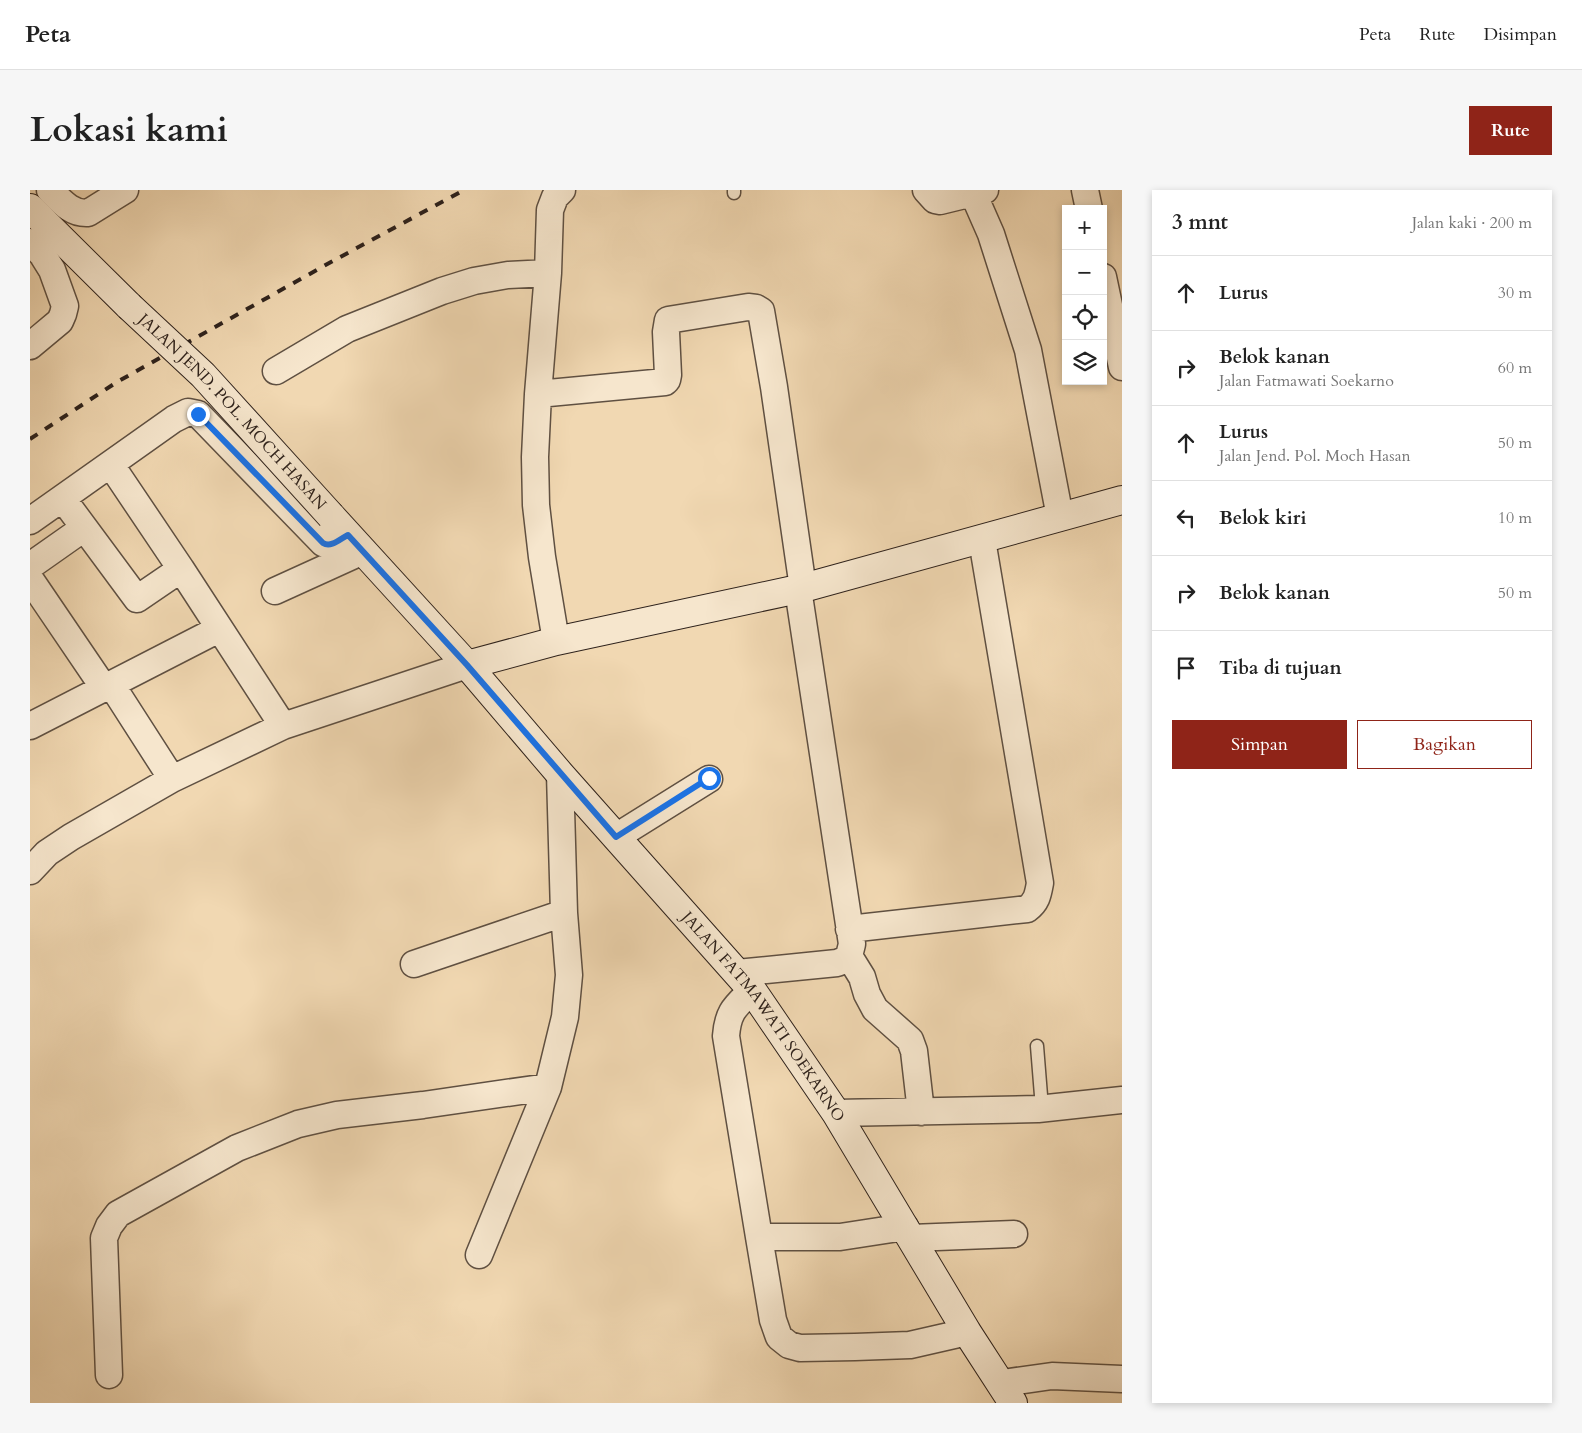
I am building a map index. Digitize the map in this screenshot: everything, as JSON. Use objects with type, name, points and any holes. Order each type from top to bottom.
[{"type":"main road","name":"JALAN JEND. POL. MOCH HASAN","points":[[30,208],[129,306],[203,375],[344,537],[467,665]]},
{"type":"main road","points":[[467,665],[556,641],[800,589],[1122,500]]},
{"type":"main road","name":"JALAN FATMAWATI SOEKARNO","points":[[467,665],[560,774],[744,981],[836,1113],[967,1332],[1007,1393]]},
{"type":"street","points":[[50,190],[70,209],[82,214],[88,213],[125,190]]},
{"type":"street","points":[[556,641],[542,557],[536,505],[535,456],[548,273],[550,210],[555,197],[562,190]]},
{"type":"street","points":[[926,190],[935,200],[940,201],[979,192],[1028,350],[1060,517]]},
{"type":"street","points":[[1085,190],[1088,205]]},
{"type":"street","points":[[30,242],[42,254],[52,270],[65,306],[64,314],[60,321],[30,346]]},
{"type":"street","points":[[276,371],[347,330],[442,291],[474,281],[508,275],[548,273]]},
{"type":"street","points":[[1107,295],[1122,367]]},
{"type":"street","points":[[538,394],[665,382],[668,375],[666,332],[668,320],[748,307],[761,311],[774,388],[800,589],[852,944],[849,956],[843,961],[744,981],[727,1022],[726,1036],[773,1320],[779,1337],[789,1345],[800,1348],[910,1345],[967,1332]]},
{"type":"street","points":[[30,521],[174,419],[188,412],[198,414],[323,543],[326,545],[344,537]]},
{"type":"street","points":[[111,465],[283,726]]},
{"type":"street","points":[[63,499],[84,528],[129,605],[181,569]]},
{"type":"street","points":[[30,566],[84,528]]},
{"type":"street","points":[[275,591],[344,537]]},
{"type":"street","points":[[849,929],[1027,909],[1036,900],[1040,883],[982,540]]},
{"type":"street","points":[[30,580],[108,686],[172,779]]},
{"type":"street","points":[[30,726],[219,629]]},
{"type":"street","points":[[30,871],[47,853],[71,837],[172,779],[283,726],[467,665]]},
{"type":"street","points":[[479,1255],[548,1088],[565,1017],[569,975],[564,913],[560,774]]},
{"type":"street","points":[[616,837],[709,778]]},
{"type":"street","points":[[414,964],[564,913]]},
{"type":"street","points":[[849,956],[862,977],[867,994],[875,1009],[910,1040],[914,1051],[921,1112]]},
{"type":"street","points":[[109,1375],[104,1238],[108,1226],[118,1214],[237,1148],[298,1124],[337,1115],[423,1106],[548,1088]]},
{"type":"street","points":[[836,1113],[1042,1108],[1122,1100]]},
{"type":"street","points":[[758,1238],[840,1237],[908,1233],[1014,1234]]},
{"type":"street","points":[[1007,1393],[1052,1376],[1122,1380]]},
{"type":"lane","points":[[1038,1046],[1042,1108]]},
{"type":"railway","points":[[30,439],[117,382],[464,190]]},
{"type":"route","points":[[198,414],[323,543],[331,545],[348,535],[467,665],[616,837],[709,778]]}]
